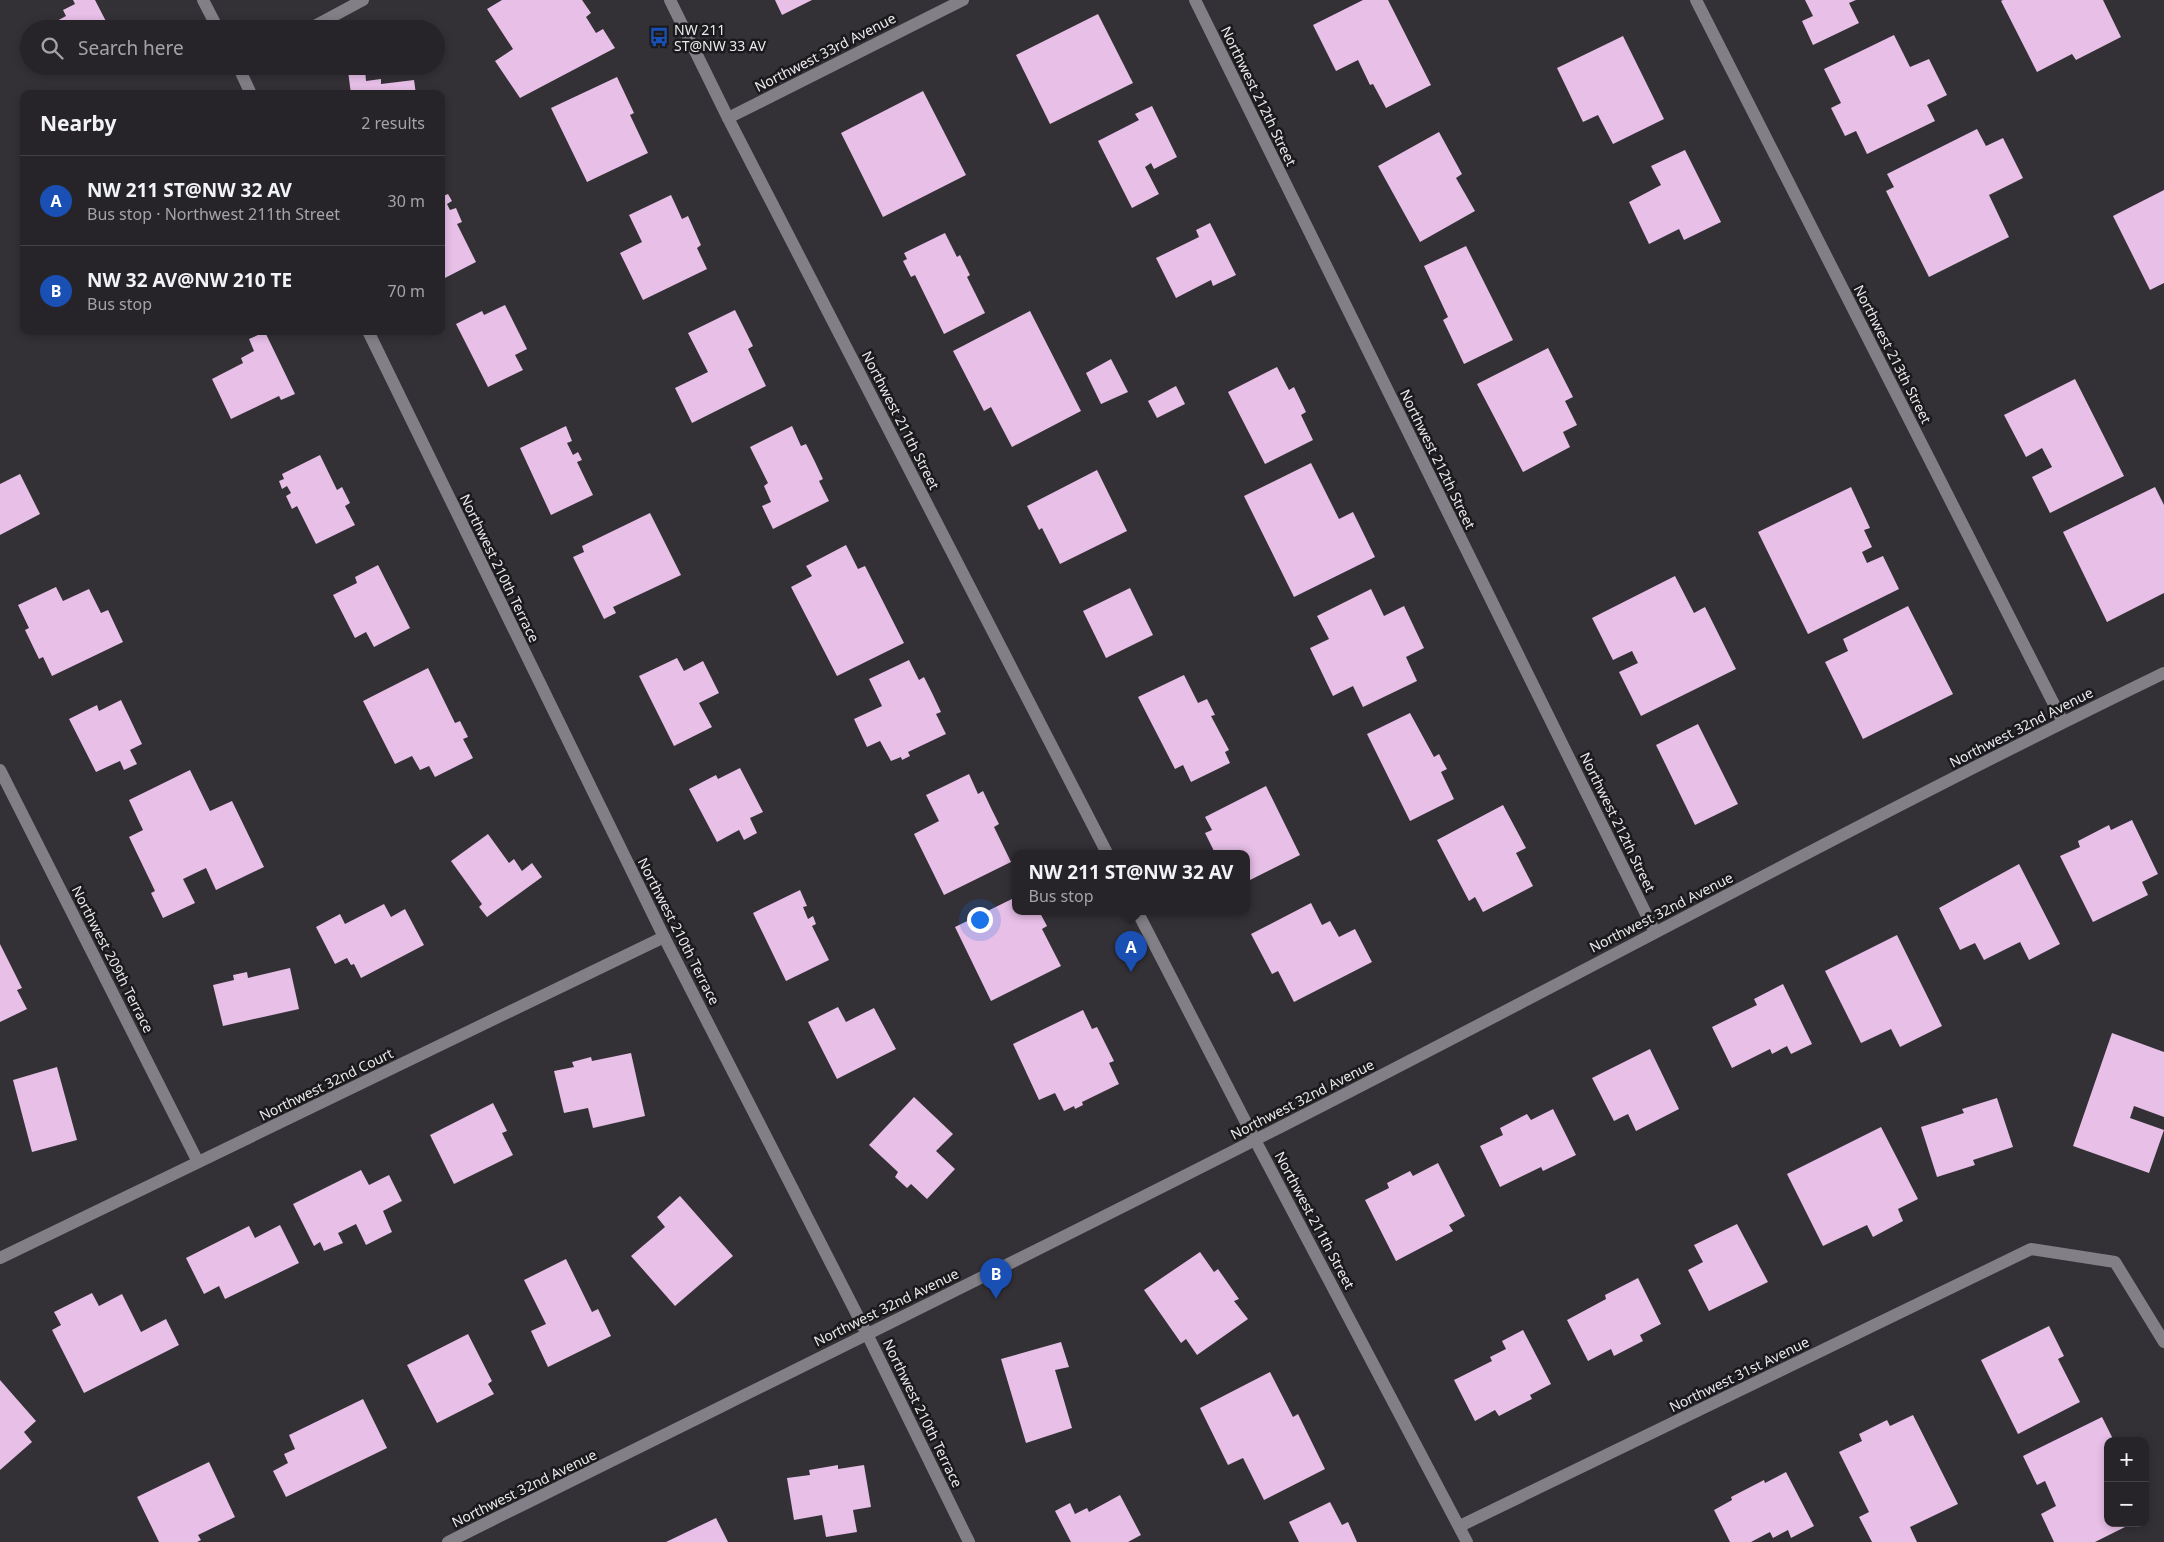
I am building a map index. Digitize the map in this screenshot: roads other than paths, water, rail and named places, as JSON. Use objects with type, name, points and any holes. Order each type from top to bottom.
[{"type":"street","points":[[203,0],[213,20]]},
{"type":"street","points":[[326,20],[363,0]]},
{"type":"street","name":"Northwest 211th Street","points":[[670,0],[728,118],[1105,850]]},
{"type":"street","name":"Northwest 33rd Avenue","points":[[728,118],[963,0]]},
{"type":"street","name":"Northwest 212th Street","points":[[1195,0],[1655,932]]},
{"type":"street","name":"Northwest 213th Street","points":[[1696,0],[2063,722]]},
{"type":"street","points":[[242,75],[249,90]]},
{"type":"street","name":"Northwest 210th Terrace","points":[[370,335],[664,937],[867,1334],[969,1542]]},
{"type":"street","name":"Northwest 32nd Avenue","points":[[448,1542],[1255,1140],[1655,932],[2164,672]]},
{"type":"street","name":"Northwest 209th Terrace","points":[[0,770],[198,1162]]},
{"type":"street","name":"Northwest 211th Street","points":[[1139,915],[1255,1140],[1468,1542]]},
{"type":"street","name":"Northwest 32nd Court","points":[[0,1258],[664,937]]},
{"type":"street","name":"Northwest 31st Avenue","points":[[1460,1526],[2030,1249],[2115,1262],[2164,1342]]},
{"type":"place","name":"NW 211 ST@NW 33 AV","points":[[659,37]]},
{"type":"place","name":"NW 211 ST@NW 32 AV","points":[[1131,972]]},
{"type":"place","name":"NW 32 AV@NW 210 TE","points":[[996,1299]]}]
